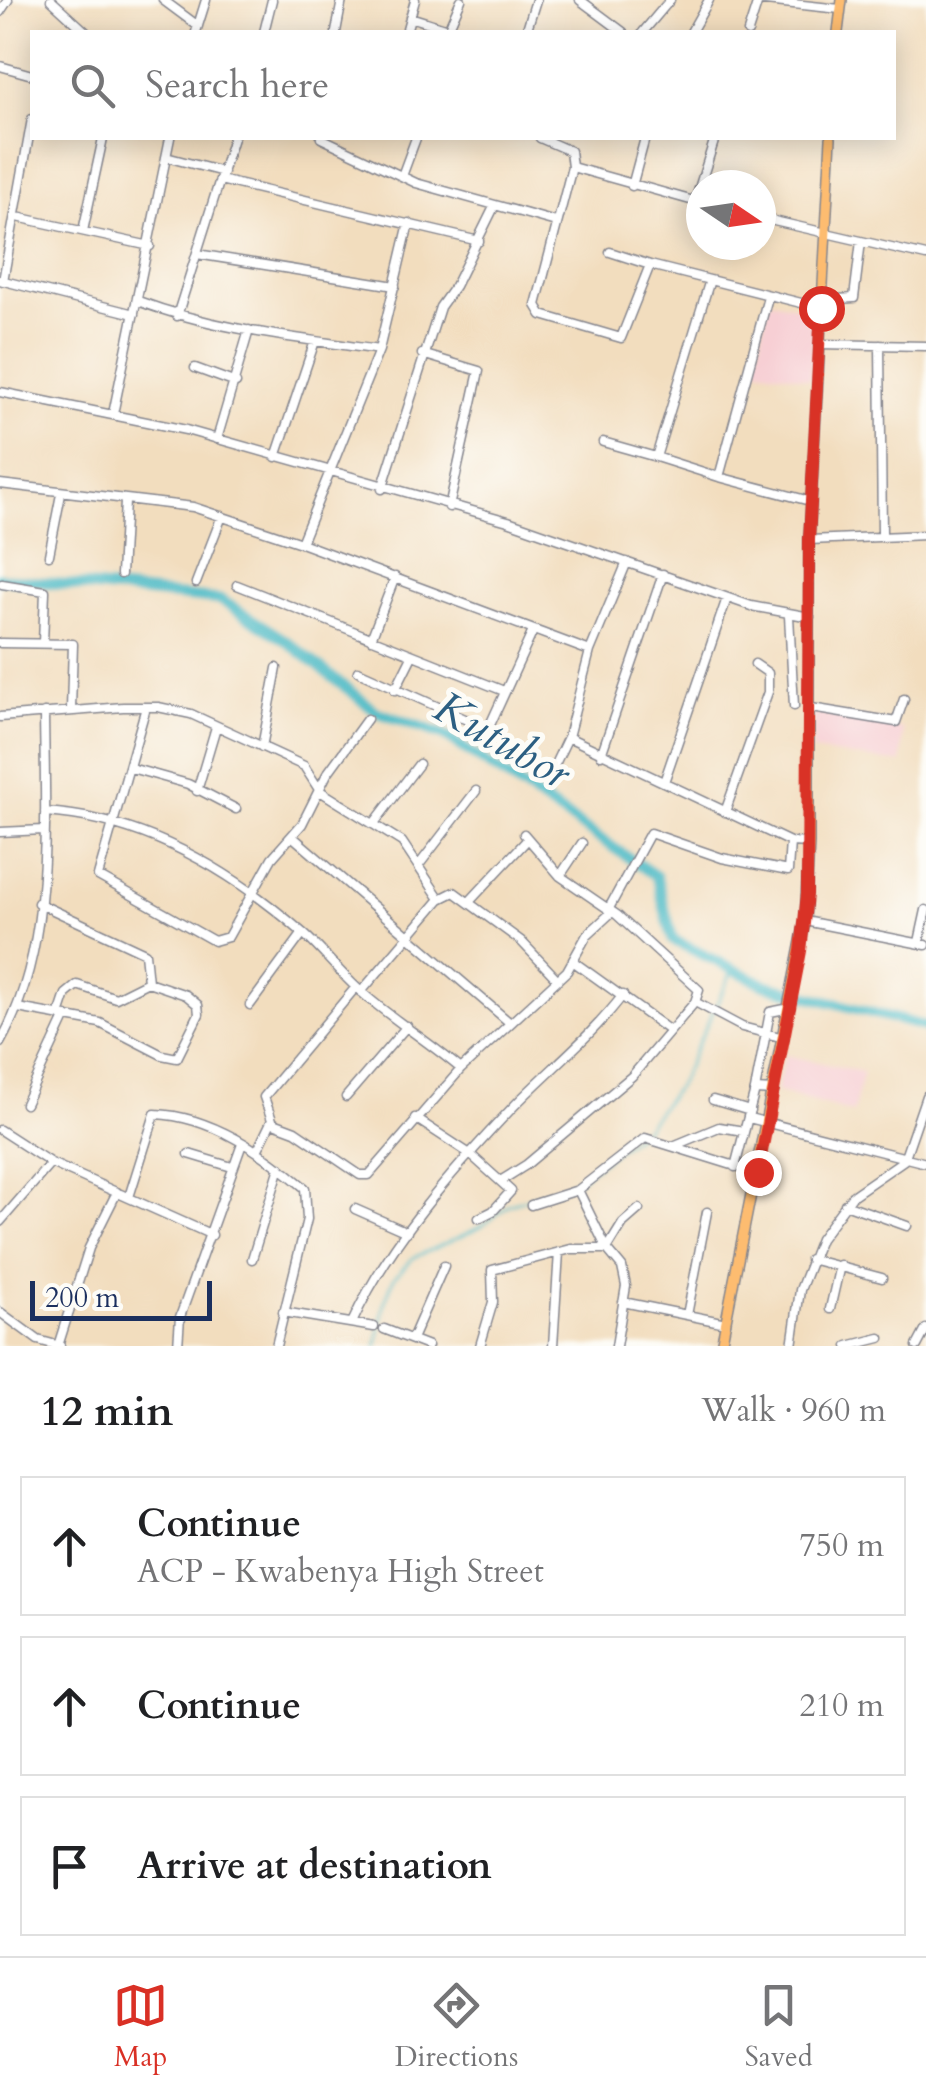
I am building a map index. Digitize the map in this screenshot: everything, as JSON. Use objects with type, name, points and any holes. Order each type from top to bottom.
[{"type":"main road","points":[[838,30],[841,3]]},
{"type":"main road","points":[[721,1346],[780,1064],[805,921],[809,843],[810,501],[831,140]]},
{"type":"street","points":[[0,12],[8,0]]},
{"type":"street","points":[[51,0],[84,30]]},
{"type":"street","points":[[163,0],[197,29],[206,0]]},
{"type":"street","points":[[264,30],[272,0]]},
{"type":"street","points":[[336,30],[342,0]]},
{"type":"street","points":[[407,30],[415,0]]},
{"type":"street","points":[[447,30],[461,0]]},
{"type":"street","points":[[527,30],[536,0]]},
{"type":"street","points":[[580,0],[620,30]]},
{"type":"street","points":[[645,30],[670,0]]},
{"type":"street","points":[[692,30],[709,0]]},
{"type":"street","points":[[749,30],[757,0],[841,3]]},
{"type":"street","points":[[410,17],[444,30]]},
{"type":"street","points":[[0,66],[30,74]]},
{"type":"street","points":[[30,131],[1,280],[134,314]]},
{"type":"street","points":[[83,231],[103,140]]},
{"type":"street","points":[[113,414],[170,140]]},
{"type":"street","points":[[177,316],[232,140]]},
{"type":"street","points":[[325,140],[402,176],[556,222]]},
{"type":"street","points":[[402,176],[415,140]]},
{"type":"street","points":[[545,140],[570,151],[572,167],[536,305],[542,316],[621,338],[650,265]]},
{"type":"street","points":[[632,186],[644,140]]},
{"type":"street","points":[[706,170],[714,140]]},
{"type":"street","points":[[166,157],[222,176],[480,241]]},
{"type":"street","points":[[572,167],[686,199]]},
{"type":"street","points":[[382,489],[440,307],[480,241],[495,205]]},
{"type":"street","points":[[16,217],[150,246]]},
{"type":"street","points":[[776,221],[926,256]]},
{"type":"street","points":[[301,543],[379,350],[408,223]]},
{"type":"street","points":[[610,252],[709,283],[821,304],[854,298],[862,241]]},
{"type":"street","points":[[197,254],[395,286]]},
{"type":"street","points":[[656,457],[709,283]]},
{"type":"street","points":[[719,476],[768,297]]},
{"type":"street","points":[[138,301],[177,316],[379,350]]},
{"type":"street","points":[[217,440],[248,330]]},
{"type":"street","points":[[276,457],[315,341]]},
{"type":"street","points":[[819,344],[926,346]]},
{"type":"street","points":[[880,345],[882,534]]},
{"type":"street","points":[[422,354],[480,371],[449,508]]},
{"type":"street","points":[[195,368],[236,383]]},
{"type":"street","points":[[0,392],[217,440],[449,508],[508,521],[727,598],[789,616],[810,617]]},
{"type":"street","points":[[602,442],[810,501]]},
{"type":"street","points":[[0,484],[125,502],[193,507],[395,577],[590,651]]},
{"type":"street","points":[[50,555],[62,494]]},
{"type":"street","points":[[121,574],[125,502]]},
{"type":"street","points":[[196,584],[222,516]]},
{"type":"street","points":[[809,540],[926,535]]},
{"type":"street","points":[[546,783],[568,737],[590,651],[627,562]]},
{"type":"street","points":[[601,755],[663,574]]},
{"type":"street","points":[[371,640],[395,577]]},
{"type":"street","points":[[2,584],[46,591],[43,643]]},
{"type":"street","points":[[237,585],[412,658],[504,690]]},
{"type":"street","points":[[664,782],[727,598]]},
{"type":"street","points":[[789,616],[794,706]]},
{"type":"street","points":[[490,725],[533,630]]},
{"type":"street","points":[[0,643],[73,646],[71,709]]},
{"type":"street","points":[[395,690],[412,658]]},
{"type":"street","points":[[725,812],[768,692],[768,674],[755,664]]},
{"type":"street","points":[[262,746],[278,668]]},
{"type":"street","points":[[358,671],[476,724]]},
{"type":"street","points":[[810,708],[896,722],[904,699]]},
{"type":"street","points":[[146,707],[98,876],[144,905],[220,941],[228,937],[272,858],[293,837],[367,718]]},
{"type":"street","points":[[0,717],[71,709],[146,707],[192,714],[304,766],[320,791],[402,842],[440,900]]},
{"type":"street","points":[[0,1043],[18,1008],[38,904],[44,830],[44,713]]},
{"type":"street","points":[[196,791],[216,727]]},
{"type":"street","points":[[568,737],[790,842],[809,843]]},
{"type":"street","points":[[375,822],[419,764]]},
{"type":"street","points":[[131,768],[188,784],[236,809]]},
{"type":"street","points":[[420,865],[476,791]]},
{"type":"street","points":[[44,812],[114,822],[174,845],[254,894],[303,933],[358,989],[461,1069]]},
{"type":"street","points":[[0,832],[44,830]]},
{"type":"street","points":[[271,1122],[295,1131],[366,1176],[461,1069],[574,962],[587,935],[610,911],[655,832],[716,856],[788,871],[790,842]]},
{"type":"street","points":[[469,902],[526,836],[560,876],[610,911],[697,984],[695,1002],[632,1076],[526,1165],[502,1180]]},
{"type":"street","points":[[293,837],[509,1022]]},
{"type":"street","points":[[560,876],[582,842]]},
{"type":"street","points":[[257,1151],[271,1122],[264,1096],[440,900],[454,892],[469,902],[520,942],[557,979]]},
{"type":"street","points":[[38,904],[145,953],[148,982]]},
{"type":"street","points":[[805,921],[923,944],[926,910]]},
{"type":"street","points":[[250,1005],[303,933]]},
{"type":"street","points":[[574,962],[670,1031]]},
{"type":"street","points":[[18,1008],[62,1016],[100,1023],[162,1055],[178,1058],[200,1014],[198,1005],[186,994],[148,982],[116,998],[77,985],[66,994],[62,1016],[25,1104]]},
{"type":"street","points":[[352,1323],[407,1232],[470,1154],[516,1105],[576,1052],[622,995]]},
{"type":"street","points":[[695,1002],[763,1034],[784,1038]]},
{"type":"street","points":[[735,1167],[770,1012],[791,1003]]},
{"type":"street","points":[[346,1097],[407,1026]]},
{"type":"street","points":[[759,1058],[780,1064]]},
{"type":"street","points":[[755,1090],[774,1091]]},
{"type":"street","points":[[792,1346],[810,1259],[846,1204],[904,1160],[926,1096]]},
{"type":"street","points":[[713,1100],[768,1121],[904,1160],[926,1162]]},
{"type":"street","points":[[129,1197],[155,1114],[194,1120],[257,1151],[305,1188],[310,1199],[276,1346]]},
{"type":"street","points":[[415,1118],[470,1154],[502,1180],[511,1194],[479,1218]]},
{"type":"street","points":[[672,1147],[719,1127],[744,1131]]},
{"type":"street","points":[[2,1136],[51,1163],[212,1235]]},
{"type":"street","points":[[531,1204],[578,1190],[641,1139],[758,1172]]},
{"type":"street","points":[[178,1346],[180,1317],[242,1144]]},
{"type":"street","points":[[189,1154],[232,1166]]},
{"type":"street","points":[[0,1222],[51,1163]]},
{"type":"street","points":[[252,1259],[280,1167]]},
{"type":"street","points":[[578,1190],[607,1250],[622,1267],[624,1302],[616,1346]]},
{"type":"street","points":[[0,1312],[38,1340],[59,1346],[90,1248],[117,1192]]},
{"type":"street","points":[[846,1204],[907,1226]]},
{"type":"street","points":[[356,1208],[407,1232]]},
{"type":"street","points":[[607,1250],[623,1224],[639,1209]]},
{"type":"street","points":[[687,1316],[707,1212]]},
{"type":"street","points":[[480,1346],[493,1302],[492,1270],[560,1252],[607,1250]]},
{"type":"street","points":[[554,1346],[560,1252]]},
{"type":"street","points":[[810,1259],[882,1278]]},
{"type":"street","points":[[830,1310],[840,1265]]},
{"type":"street","points":[[412,1339],[444,1266]]},
{"type":"street","points":[[624,1302],[726,1323]]},
{"type":"street","points":[[283,1312],[379,1328],[428,1346]]},
{"type":"street","points":[[918,1346],[926,1330]]},
{"type":"street","points":[[848,1346],[880,1338]]},
{"type":"shaded area","points":[[769,300],[815,311],[810,379],[755,368]]},
{"type":"shaded area","points":[[813,712],[903,729],[901,763],[812,751]]},
{"type":"shaded area","points":[[785,1055],[863,1072],[853,1113],[776,1091]]},
{"type":"waterway","name":"Kutubor","points":[[0,578],[221,600],[285,640],[377,712],[444,735],[656,876],[673,940],[766,985],[926,1027]]},
{"type":"waterway","points":[[377,1346],[384,1304],[394,1278],[413,1258],[481,1227],[510,1204],[573,1184],[645,1128],[680,1082],[733,969]]},
{"type":"route","points":[[758,1172],[801,951],[807,894],[809,540],[821,308]]}]
